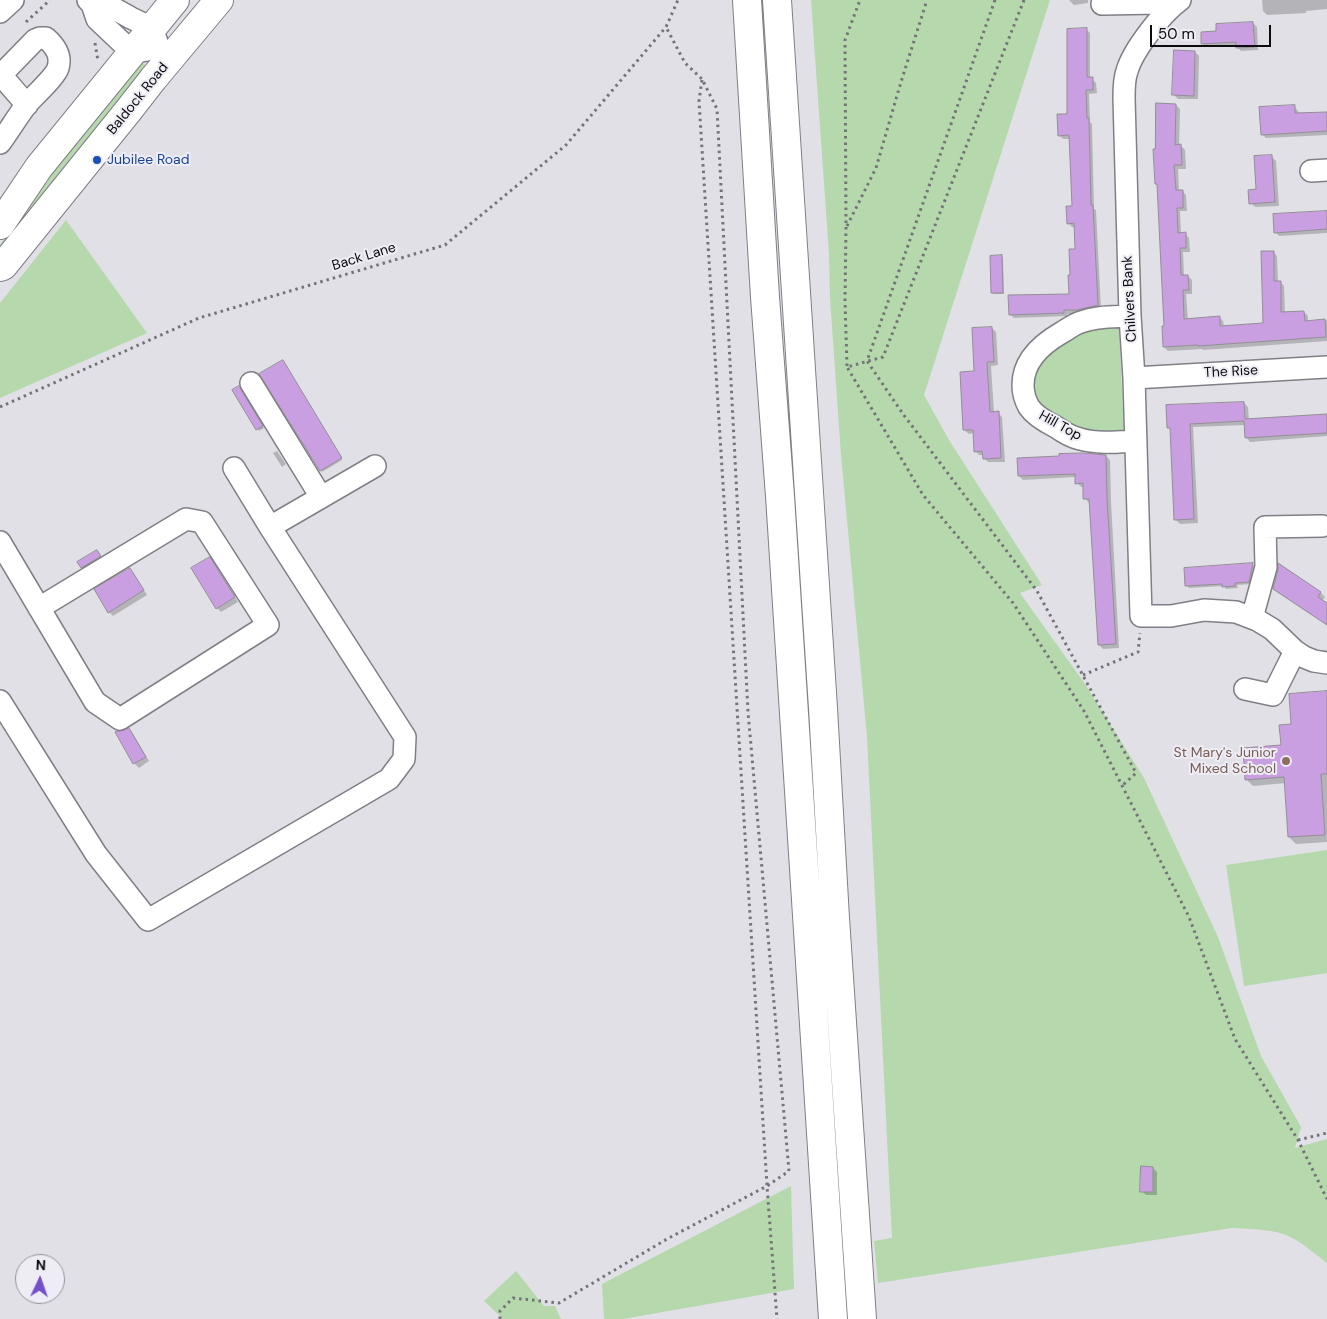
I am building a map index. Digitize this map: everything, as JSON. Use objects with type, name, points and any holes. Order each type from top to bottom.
[{"type":"main road","name":"Baldock Road","points":[[161,45],[175,0]]},
{"type":"main road","name":"Baldock Road","points":[[0,268],[161,45],[219,0]]},
{"type":"main road","points":[[747,0],[833,1319]]},
{"type":"main road","points":[[777,0],[862,1319]]},
{"type":"main road","name":"Baldock Road","points":[[0,225],[40,167],[132,52],[161,45]]},
{"type":"street","points":[[0,12],[13,0]]},
{"type":"street","points":[[90,2],[108,5],[131,18],[161,45]]},
{"type":"street","points":[[90,2],[97,19],[132,52]]},
{"type":"street","points":[[1102,4],[1177,2]]},
{"type":"street","name":"Chilvers Bank","points":[[1140,616],[1124,98],[1126,73],[1131,59],[1156,24],[1177,2]]},
{"type":"street","points":[[0,144],[27,105],[57,70],[59,55],[55,46],[46,38],[35,40],[0,75],[27,105]]},
{"type":"street","name":"Hill Top","points":[[1130,316],[1093,319],[1081,322],[1051,339],[1036,353],[1026,368],[1023,391],[1030,408],[1036,415],[1077,438],[1092,442],[1136,441]]},
{"type":"street","name":"The Rise","points":[[1134,378],[1327,367]]},
{"type":"street","points":[[251,383],[321,497]]},
{"type":"street","points":[[270,527],[374,466]]},
{"type":"street","points":[[0,700],[96,854],[148,920],[389,779],[404,759],[405,737],[234,468]]},
{"type":"street","points":[[0,542],[39,608],[95,702],[120,719],[268,625],[202,522],[186,519],[39,608]]},
{"type":"street","points":[[1252,618],[1266,568],[1265,527],[1322,526]]},
{"type":"street","points":[[1140,616],[1171,616],[1204,610],[1236,612],[1272,629],[1295,651],[1314,661],[1327,663]]},
{"type":"street","points":[[1245,689],[1273,695],[1295,651]]},
{"type":"path","name":"Back Lane","points":[[0,407],[198,318],[445,245],[566,145],[666,27],[678,0]]},
{"type":"path","points":[[860,0],[844,40],[845,302],[848,367],[923,495],[1013,603],[1084,711],[1189,917],[1235,1039],[1298,1140],[1327,1199]]},
{"type":"path","points":[[846,227],[876,168],[927,0]]},
{"type":"path","points":[[867,361],[994,0]]},
{"type":"path","points":[[848,367],[883,357],[1024,0]]},
{"type":"path","points":[[500,1319],[500,1311],[513,1298],[559,1302],[666,1239],[767,1186],[789,1171],[748,712],[717,110],[702,80],[685,63],[666,27]]},
{"type":"path","points":[[94,36],[99,64]]},
{"type":"path","points":[[702,80],[699,101],[776,1319]]},
{"type":"path","points":[[867,361],[915,430],[1037,591],[1136,774],[1122,786]]},
{"type":"path","points":[[1083,675],[1138,652],[1140,616]]},
{"type":"path","points":[[1298,1140],[1327,1133]]},
{"type":"green space","points":[[811,0],[1050,0],[924,395],[949,440],[1042,585],[1020,593],[1085,684],[1144,778],[1218,937],[1261,1056],[1301,1127],[1295,1148],[1327,1139],[1327,1263],[1300,1243],[1283,1234],[1264,1230],[1232,1228],[878,1283],[874,1241],[892,1238],[867,737],[841,455]]},
{"type":"green space","points":[[140,62],[146,65],[147,73],[0,256],[0,245],[35,189]]},
{"type":"green space","points":[[66,220],[147,333],[0,398],[0,303]]},
{"type":"green space","points":[[1077,327],[1119,327],[1124,431],[1121,435],[1093,439],[1048,419],[1030,393],[1031,372]]},
{"type":"green space","points":[[1327,850],[1327,973],[1244,986],[1226,865]]},
{"type":"green space","points":[[791,1186],[794,1289],[623,1319],[604,1319],[602,1284]]},
{"type":"green space","points":[[516,1271],[544,1306],[555,1306],[561,1319],[503,1319],[484,1301]]},
{"type":"building","points":[[1253,22],[1255,47],[1236,48],[1236,42],[1201,44],[1201,32],[1216,31],[1216,24]]},
{"type":"building","points":[[1087,28],[1087,77],[1093,77],[1093,90],[1086,90],[1098,305],[1077,310],[1064,310],[1064,313],[1009,315],[1008,295],[1069,294],[1069,249],[1075,249],[1074,223],[1067,224],[1066,206],[1072,206],[1069,135],[1058,136],[1057,114],[1067,114],[1067,29]]},
{"type":"building","points":[[1174,50],[1195,51],[1194,96],[1172,95]]},
{"type":"building","points":[[1156,103],[1176,104],[1175,145],[1181,144],[1182,165],[1174,165],[1176,190],[1183,190],[1183,208],[1177,208],[1178,233],[1186,232],[1186,248],[1180,248],[1181,275],[1188,275],[1189,290],[1183,290],[1184,319],[1220,316],[1220,326],[1263,323],[1261,251],[1274,251],[1274,281],[1281,281],[1281,312],[1304,311],[1305,321],[1325,319],[1326,337],[1163,347],[1162,326],[1164,326],[1157,184],[1155,184],[1153,149],[1155,149]]},
{"type":"building","points":[[1295,105],[1295,113],[1327,112],[1327,131],[1261,135],[1259,107]]},
{"type":"building","points":[[1272,155],[1275,202],[1249,204],[1248,190],[1256,189],[1254,156]]},
{"type":"building","points":[[1327,211],[1327,229],[1274,233],[1273,214]]},
{"type":"building","points":[[1002,255],[1003,293],[991,293],[990,256]]},
{"type":"building","points":[[992,327],[994,362],[987,362],[990,412],[999,411],[1001,458],[983,459],[982,451],[974,452],[973,430],[963,430],[960,372],[974,371],[972,328]]},
{"type":"building","points":[[283,360],[342,458],[320,471],[259,374]]},
{"type":"building","points":[[239,386],[263,426],[256,430],[232,390]]},
{"type":"building","points":[[1244,402],[1245,419],[1327,414],[1327,433],[1245,438],[1244,421],[1190,424],[1194,519],[1174,520],[1170,428],[1167,428],[1166,405]]},
{"type":"building","points":[[1084,453],[1106,455],[1116,644],[1098,645],[1089,499],[1083,499],[1083,483],[1075,484],[1075,474],[1018,476],[1017,458]]},
{"type":"building","points":[[97,550],[101,556],[81,568],[77,562]]},
{"type":"building","points":[[210,557],[235,597],[216,609],[191,568]]},
{"type":"building","points":[[1253,563],[1249,582],[1235,583],[1235,586],[1222,587],[1222,584],[1185,586],[1184,568]]},
{"type":"building","points":[[1278,563],[1321,592],[1318,597],[1327,603],[1327,625],[1273,589]]},
{"type":"building","points":[[130,568],[144,590],[108,613],[94,589]]},
{"type":"building","name":"St Mary's Junior Mixed School","points":[[1327,691],[1327,774],[1321,774],[1325,835],[1288,837],[1284,777],[1245,780],[1243,748],[1281,745],[1279,725],[1291,724],[1289,694]]},
{"type":"building","points":[[129,728],[146,757],[133,764],[115,732]]},
{"type":"building","points":[[1141,1166],[1153,1167],[1153,1192],[1140,1192]]},
{"type":"place","name":"Jubilee Road","points":[[97,160]]},
{"type":"place","name":"St Mary's Junior Mixed School","points":[[1286,761]]}]
